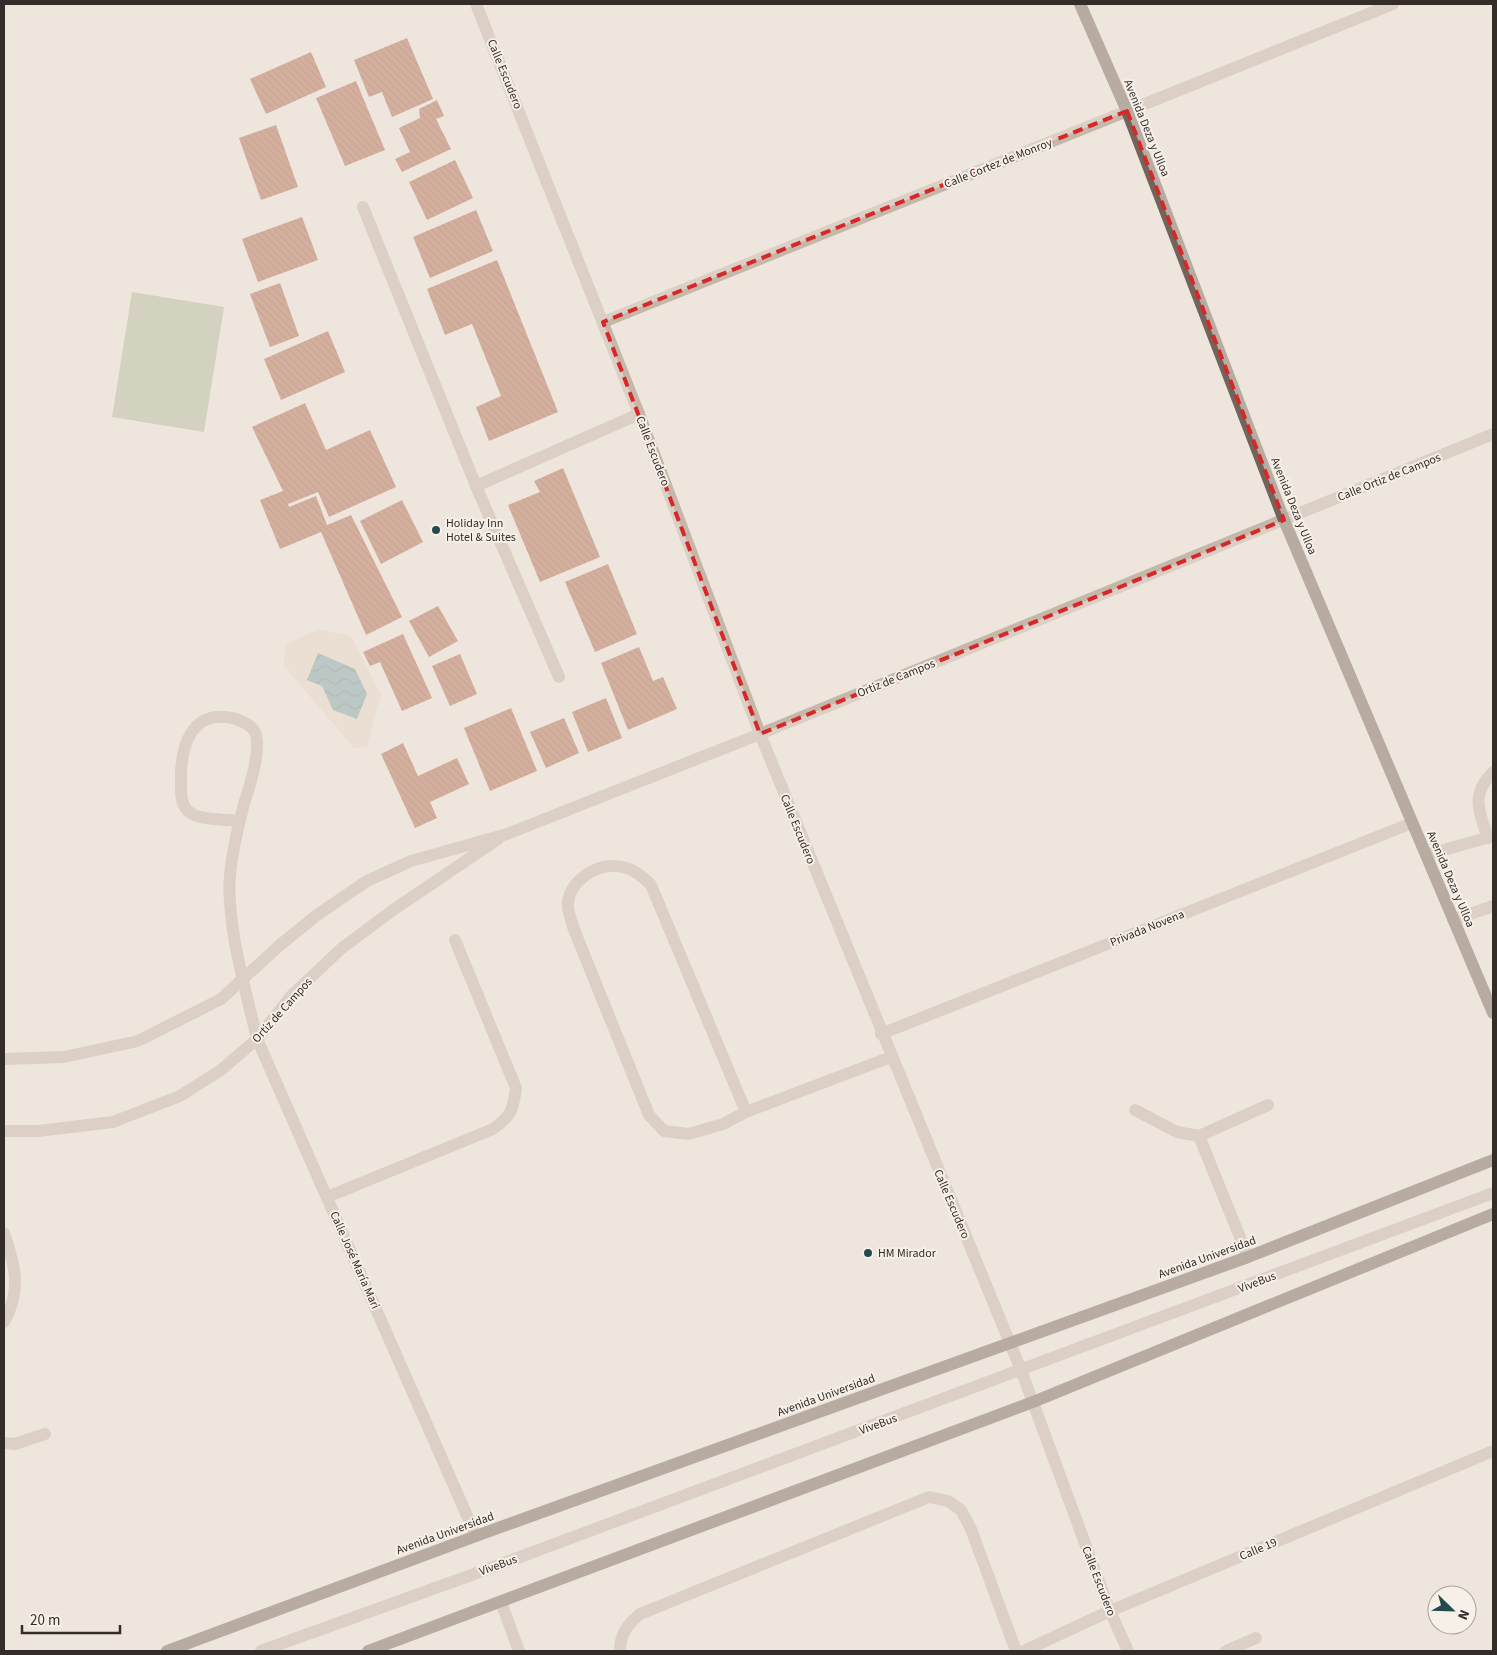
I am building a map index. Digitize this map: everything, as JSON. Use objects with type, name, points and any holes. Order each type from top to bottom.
[{"type":"main road","name":"Avenida Deza y Ulloa","points":[[1080,4],[1126,111],[1284,520],[1493,1013]]},
{"type":"main road","name":"Avenida Universidad","points":[[167,1651],[476,1536],[1248,1258],[1493,1160]]},
{"type":"main road","points":[[368,1651],[1032,1402],[1493,1214]]},
{"type":"street","name":"Calle Escudero","points":[[476,4],[640,414],[760,734],[881,1034],[1021,1370],[1110,1611],[1128,1651]]},
{"type":"street","name":"Calle Cortez de Monroy","points":[[603,322],[1393,4]]},
{"type":"street","points":[[363,207],[476,486],[559,676]]},
{"type":"street","points":[[476,486],[640,414]]},
{"type":"street","name":"Calle Ortiz de Campos","points":[[1284,520],[1493,434]]},
{"type":"street","name":"Ortiz de Campos","points":[[4,1059],[64,1056],[138,1041],[221,999],[280,944],[310,921],[368,881],[410,861],[507,834],[760,734],[1284,520]]},
{"type":"street","points":[[214,718],[233,718],[249,724],[255,731],[258,740],[254,770],[239,821],[196,816],[187,810],[181,800],[180,769],[185,741],[196,725],[214,718]]},
{"type":"street","points":[[1426,855],[1490,837],[1478,806],[1478,797],[1481,787],[1493,772]]},
{"type":"street","name":"Calle José María Mari","points":[[239,821],[230,875],[230,896],[243,980],[257,1039],[476,1536]]},
{"type":"street","name":"Privada Novena","points":[[881,1034],[1412,823]]},
{"type":"street","name":"Ortiz de Campos","points":[[4,1131],[38,1131],[113,1122],[180,1096],[221,1070],[257,1039],[292,995],[342,948],[393,910],[507,834]]},
{"type":"street","points":[[746,1112],[651,885],[636,871],[615,866],[595,869],[574,885],[568,907],[573,927],[648,1115],[664,1131],[689,1134],[723,1124],[746,1112],[891,1057]]},
{"type":"street","points":[[1453,920],[1493,906]]},
{"type":"street","points":[[327,1197],[493,1129],[508,1119],[514,1107],[516,1088],[455,940]]},
{"type":"street","points":[[1135,1110],[1177,1132],[1199,1136],[1268,1105]]},
{"type":"street","points":[[1199,1136],[1248,1258]]},
{"type":"street","name":"ViveBus","points":[[261,1651],[1493,1193]]},
{"type":"street","points":[[4,1233],[15,1267],[16,1287],[10,1311],[4,1322]]},
{"type":"street","points":[[4,1443],[15,1444],[45,1434]]},
{"type":"street","name":"Calle 19","points":[[1024,1651],[1110,1611],[1493,1452]]},
{"type":"street","points":[[620,1651],[620,1640],[627,1625],[640,1614],[929,1497],[948,1501],[961,1510],[971,1529],[1016,1651]]},
{"type":"street","points":[[501,1602],[519,1651]]},
{"type":"street","points":[[1226,1651],[1256,1638]]},
{"type":"highlighted area","points":[[1127,111],[1284,520],[760,734],[603,322]]},
{"type":"green space","points":[[132,292],[224,307],[204,432],[112,417]]},
{"type":"shaded area","points":[[319,629],[351,636],[381,695],[367,747],[354,748],[283,665],[287,643]]},
{"type":"water","points":[[318,653],[355,669],[367,694],[357,719],[333,710],[322,686],[307,680]]},
{"type":"building","points":[[407,38],[433,99],[392,117],[382,92],[369,97],[354,60]]},
{"type":"building","points":[[311,52],[326,87],[266,114],[250,79]]},
{"type":"building","points":[[356,81],[385,150],[345,166],[316,98]]},
{"type":"building","points":[[437,100],[444,116],[436,119],[451,149],[402,172],[395,159],[410,152],[399,128],[420,118],[419,109]]},
{"type":"building","points":[[276,125],[298,187],[261,200],[239,138]]},
{"type":"building","points":[[455,160],[473,198],[427,220],[409,182]]},
{"type":"building","points":[[476,210],[493,251],[430,278],[413,237]]},
{"type":"building","points":[[302,217],[318,260],[258,282],[242,239]]},
{"type":"building","points":[[497,260],[558,412],[489,441],[476,407],[501,396],[472,324],[445,335],[427,289]]},
{"type":"building","points":[[280,283],[299,336],[270,347],[250,294]]},
{"type":"building","points":[[328,331],[345,372],[281,400],[264,359]]},
{"type":"building","points":[[305,403],[326,450],[370,430],[396,487],[329,517],[318,492],[288,504],[289,507],[316,496],[327,525],[351,515],[402,617],[366,635],[321,532],[280,549],[260,500],[283,491],[252,427]]},
{"type":"building","points":[[563,468],[600,557],[540,582],[508,505],[540,492],[534,481]]},
{"type":"building","points":[[402,500],[423,542],[381,564],[360,521]]},
{"type":"building","points":[[608,564],[637,634],[595,652],[565,582]]},
{"type":"building","points":[[438,606],[458,641],[429,657],[409,621]]},
{"type":"building","points":[[403,634],[432,698],[402,711],[380,662],[370,666],[363,652]]},
{"type":"building","points":[[639,647],[653,681],[663,677],[677,709],[628,730],[601,663]]},
{"type":"building","points":[[460,654],[477,694],[450,706],[432,666]]},
{"type":"building","points":[[606,698],[622,738],[588,752],[572,712]]},
{"type":"building","points":[[511,708],[537,771],[490,791],[464,728]]},
{"type":"building","points":[[564,718],[579,753],[546,768],[530,732]]},
{"type":"building","points":[[403,743],[418,776],[457,758],[469,784],[430,802],[437,818],[415,828],[381,754]]},
{"type":"place","name":"Holiday Inn Hotel & Suites","points":[[436,530]]},
{"type":"place","name":"HM Mirador","points":[[868,1253]]}]
